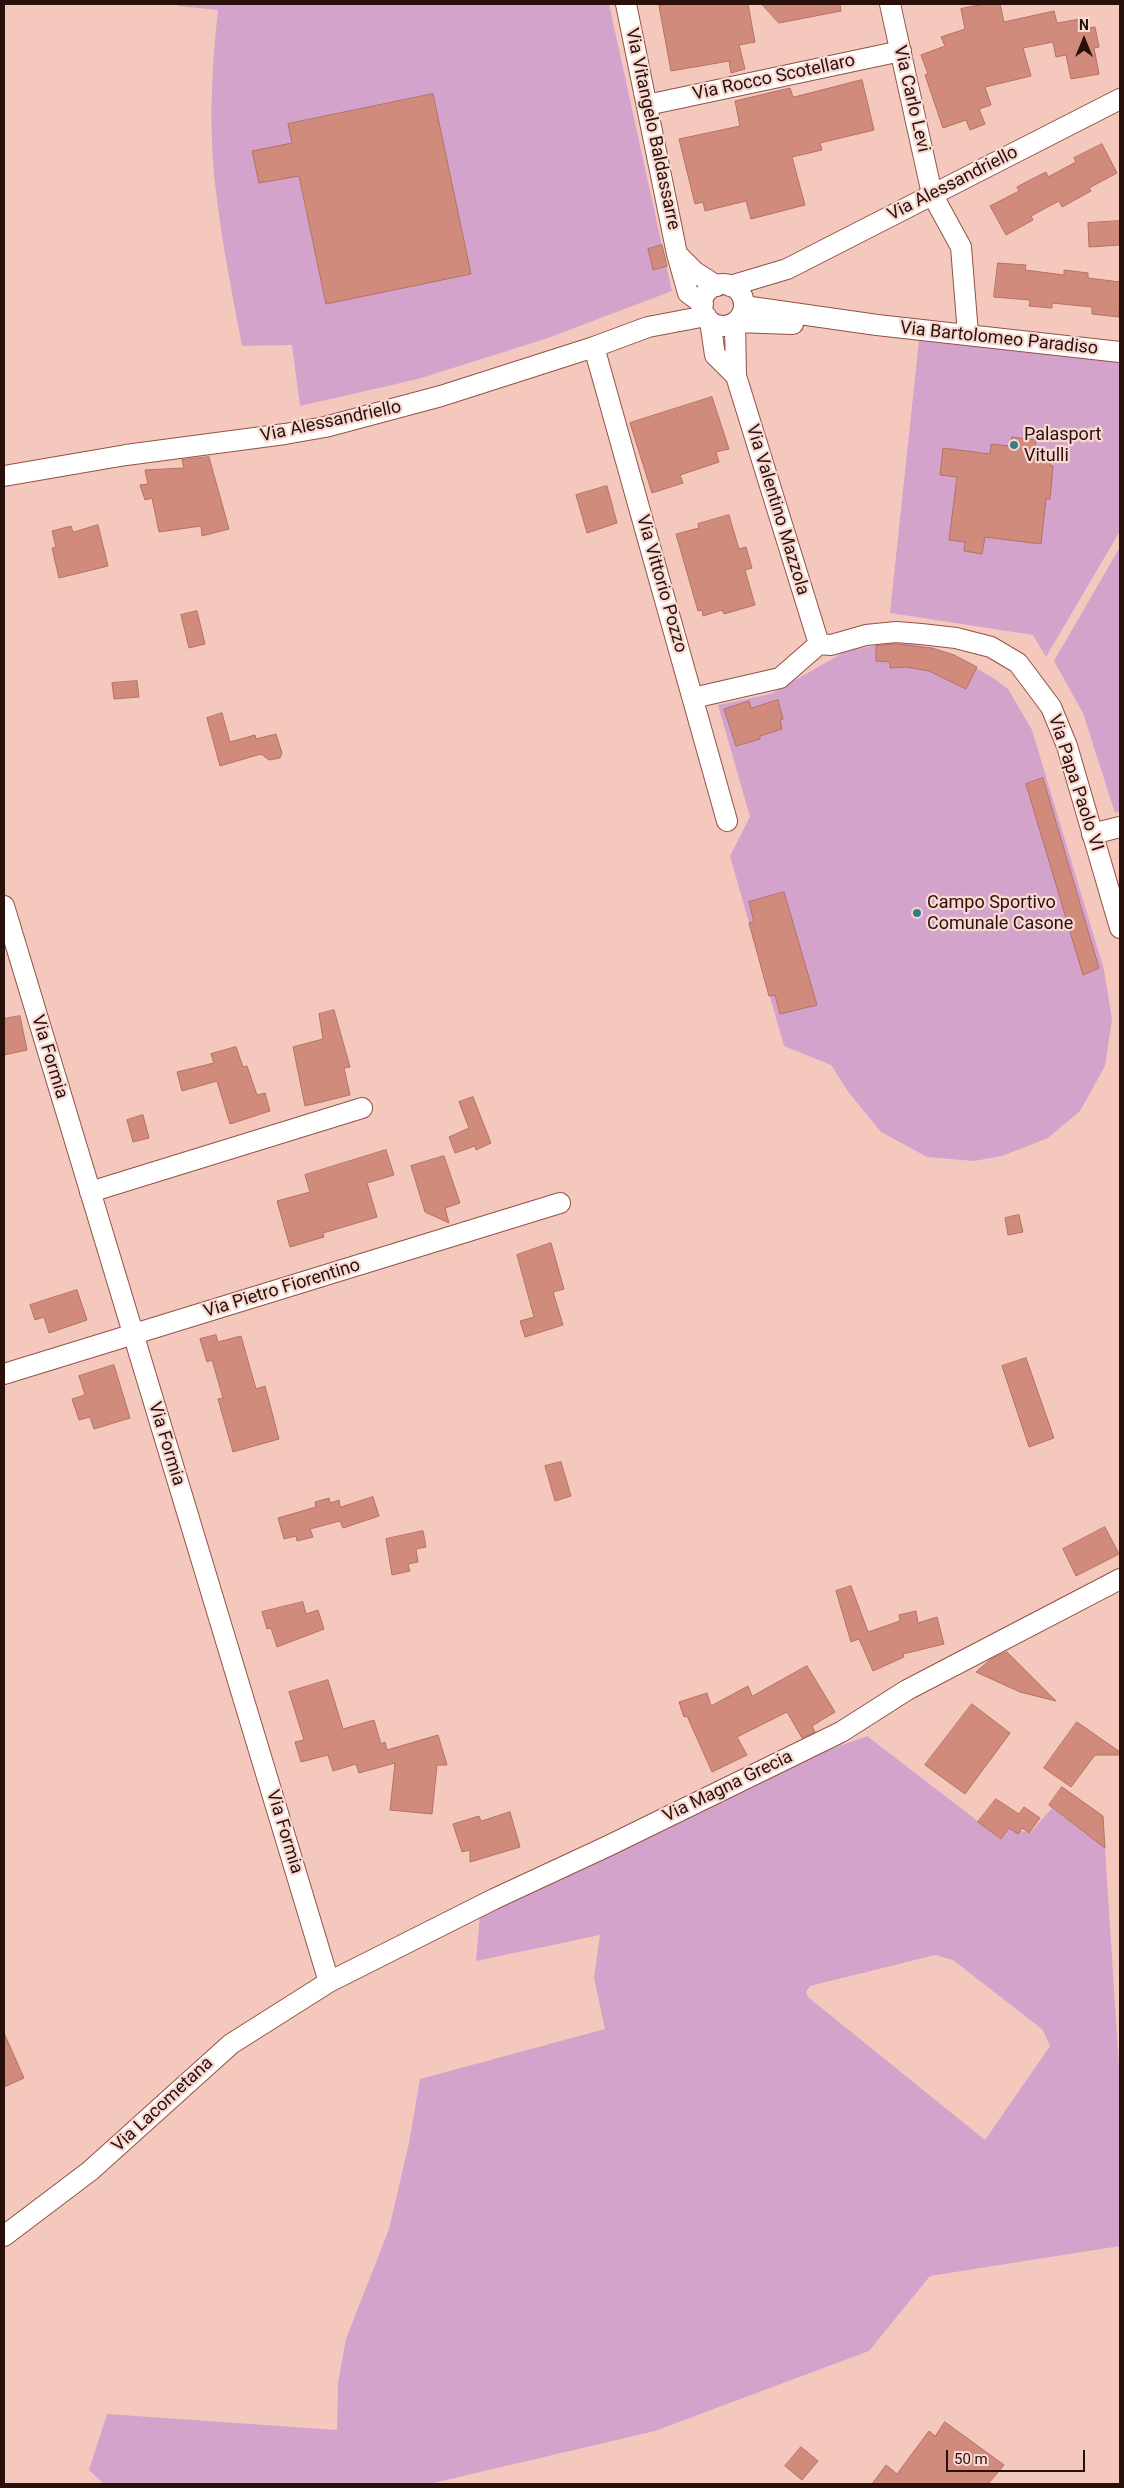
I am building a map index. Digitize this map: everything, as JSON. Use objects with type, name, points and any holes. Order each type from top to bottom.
[{"type":"street","name":"Via Vitangelo Baldassarre","points":[[626,4],[678,254],[688,293],[706,314]]},
{"type":"street","name":"Via Carlo Levi","points":[[890,4],[932,194],[961,247],[968,334]]},
{"type":"street","name":"Via Rocco Scotellaro","points":[[647,105],[901,51]]},
{"type":"street","name":"Via Alessandriello","points":[[724,286],[786,269],[1120,98]]},
{"type":"street","name":"Via Vitangelo Baldassarre","points":[[678,254],[695,272],[724,286]]},
{"type":"street","name":"Via Alessandriello","points":[[4,476],[108,458],[326,427],[441,396],[594,347],[648,327],[673,311],[706,314],[723,326],[740,314],[786,269]]},
{"type":"street","points":[[706,314],[707,293],[724,286],[740,294],[740,314]]},
{"type":"street","name":"Via Valentino Mazzola","points":[[706,314],[715,355],[736,376]]},
{"type":"street","name":"Via Bartolomeo Paradiso","points":[[740,314],[968,334],[1120,352]]},
{"type":"street","name":"Via Valentino Mazzola","points":[[740,314],[736,376],[818,644]]},
{"type":"street","name":"Via Vittorio Pozzo","points":[[594,347],[727,821]]},
{"type":"street","name":"Via Papa Paolo VI","points":[[818,644],[832,645],[876,634],[921,634],[956,638],[991,647],[1018,663],[1051,707],[1067,746],[1120,928]]},
{"type":"street","points":[[693,698],[780,678],[818,644]]},
{"type":"street","points":[[1092,834],[1120,827]]},
{"type":"street","name":"Via Formia","points":[[4,906],[329,1982]]},
{"type":"street","points":[[90,1192],[362,1108]]},
{"type":"street","name":"Via Pietro Fiorentino","points":[[4,1374],[560,1203]]},
{"type":"street","name":"Via Magna Grecia","points":[[329,1982],[494,1899],[608,1846],[841,1732],[907,1690],[1120,1579]]},
{"type":"street","name":"Via Lacometana","points":[[4,2236],[90,2171],[231,2044],[329,1982]]},
{"type":"shaded area","points":[[178,4],[609,4],[672,291],[545,339],[418,379],[300,406],[292,345],[242,346],[222,237],[212,153],[212,81],[218,10],[178,6]]},
{"type":"shaded area","name":"Palasport Vitulli","points":[[919,340],[1120,359],[1120,531],[1046,657],[1033,635],[890,613]]},
{"type":"shaded area","points":[[1120,547],[1120,811],[1115,813],[1083,713],[1054,661]]},
{"type":"shaded area","name":"Campo Sportivo Comunale Casone","points":[[907,643],[954,655],[993,678],[1008,689],[1032,730],[1104,970],[1112,1019],[1105,1066],[1080,1111],[1048,1138],[1002,1156],[974,1161],[927,1157],[881,1132],[849,1093],[831,1065],[784,1046],[730,856],[750,817],[718,705],[771,694],[846,651],[884,644]]},
{"type":"shaded area","points":[[867,1736],[1001,1839],[1009,1828],[1030,1833],[1052,1808],[1105,1848],[1120,2083],[1120,2246],[930,2276],[869,2351],[655,2431],[429,2484],[104,2484],[89,2470],[107,2414],[337,2430],[338,2383],[346,2339],[389,2229],[409,2143],[420,2079],[605,2029],[594,1978],[600,1935],[476,1961],[480,1914],[793,1763]],"holes":[[[935,1955],[953,1960],[1043,2030],[1050,2046],[985,2140],[808,1997],[806,1992],[810,1986]]]},
{"type":"building","points":[[672,4],[748,4],[755,42],[739,45],[745,69],[731,73],[729,61],[671,71],[659,6]]},
{"type":"building","points":[[762,4],[840,4],[841,11],[779,23]]},
{"type":"building","points":[[984,4],[1000,4],[1004,22],[1054,11],[1057,23],[1080,19],[1082,29],[1095,27],[1099,47],[1094,48],[1099,74],[1071,79],[1066,55],[1056,57],[1053,42],[1023,48],[1031,76],[985,87],[991,105],[979,109],[985,124],[970,130],[966,120],[943,128],[925,75],[928,74],[921,55],[945,46],[941,37],[965,29],[961,9]]},
{"type":"building","points":[[862,80],[874,130],[820,143],[822,150],[792,157],[805,205],[751,219],[746,201],[705,211],[703,202],[695,204],[679,139],[740,126],[735,101],[790,88],[793,97]]},
{"type":"building","points":[[433,94],[471,274],[326,304],[299,176],[259,183],[252,151],[292,143],[288,124]]},
{"type":"building","points":[[1102,144],[1117,173],[1089,188],[1091,191],[1062,207],[1059,201],[1031,216],[1033,220],[1006,235],[990,206],[1019,191],[1017,187],[1046,172],[1048,177],[1076,162],[1074,158]]},
{"type":"building","points":[[1120,221],[1120,245],[1089,247],[1088,223]]},
{"type":"building","points":[[662,245],[667,266],[653,270],[648,249]]},
{"type":"building","points":[[998,263],[1026,265],[1025,270],[1064,275],[1064,270],[1088,273],[1088,278],[1120,282],[1119,317],[1092,314],[1092,307],[1052,303],[1052,308],[1029,306],[1030,300],[994,297]]},
{"type":"building","points":[[712,397],[729,449],[716,452],[719,462],[680,475],[683,483],[652,493],[630,423]]},
{"type":"building","name":"Palasport Vitulli","points":[[1012,437],[1036,440],[1034,458],[1050,459],[1050,465],[1053,466],[1050,499],[1046,499],[1041,544],[985,537],[982,554],[964,551],[965,542],[949,540],[957,477],[940,475],[943,448],[990,454],[991,444],[1010,446]]},
{"type":"building","points":[[209,457],[229,529],[202,536],[201,526],[159,532],[152,498],[145,500],[140,485],[148,484],[145,470],[184,468],[182,460]]},
{"type":"building","points":[[607,486],[617,523],[587,533],[576,495]]},
{"type":"building","points":[[729,515],[739,549],[746,547],[752,568],[745,570],[755,605],[724,614],[722,610],[703,616],[702,610],[698,611],[676,534],[699,528],[698,524]]},
{"type":"building","points":[[98,525],[108,566],[59,578],[52,548],[56,547],[52,531],[71,526],[73,532]]},
{"type":"building","points":[[197,611],[205,644],[189,648],[181,615]]},
{"type":"building","points":[[896,644],[932,648],[954,655],[977,667],[966,689],[929,671],[906,667],[890,668],[890,662],[876,661],[876,646]]},
{"type":"building","points":[[137,681],[139,697],[114,699],[112,683]]},
{"type":"building","points":[[778,700],[783,719],[780,720],[782,729],[760,736],[760,739],[736,746],[724,709],[749,701],[751,708]]},
{"type":"building","points":[[222,713],[230,742],[255,735],[256,739],[276,734],[282,753],[280,758],[269,760],[261,754],[220,766],[207,718]]},
{"type":"building","points":[[1043,778],[1099,968],[1083,975],[1026,784]]},
{"type":"building","points":[[784,892],[817,1005],[780,1014],[775,995],[769,996],[749,923],[754,922],[749,902]]},
{"type":"building","points":[[334,1010],[350,1067],[344,1068],[350,1095],[305,1106],[293,1047],[323,1039],[319,1014]]},
{"type":"building","points":[[20,1016],[27,1050],[4,1055],[4,1019]]},
{"type":"building","points":[[236,1047],[243,1067],[247,1066],[257,1095],[265,1093],[270,1111],[230,1124],[217,1081],[182,1091],[177,1072],[214,1063],[211,1054]]},
{"type":"building","points":[[473,1097],[491,1143],[476,1150],[475,1146],[455,1153],[449,1137],[469,1128],[459,1102]]},
{"type":"building","points":[[143,1115],[149,1138],[133,1142],[127,1120]]},
{"type":"building","points":[[386,1150],[394,1175],[367,1183],[377,1217],[323,1233],[324,1237],[290,1247],[277,1201],[310,1192],[305,1175]]},
{"type":"building","points":[[444,1156],[460,1203],[445,1208],[449,1223],[425,1212],[411,1166]]},
{"type":"building","points":[[1019,1215],[1023,1232],[1008,1235],[1005,1218]]},
{"type":"building","points":[[551,1243],[564,1289],[553,1292],[563,1325],[525,1337],[520,1321],[534,1317],[517,1255]]},
{"type":"building","points":[[77,1290],[87,1320],[49,1333],[44,1317],[35,1320],[30,1305]]},
{"type":"building","points":[[216,1335],[218,1342],[241,1336],[256,1389],[265,1386],[279,1439],[233,1452],[218,1399],[223,1398],[212,1360],[207,1362],[200,1339]]},
{"type":"building","points":[[1026,1358],[1054,1438],[1029,1447],[1002,1366]]},
{"type":"building","points":[[114,1365],[130,1418],[94,1429],[90,1417],[79,1420],[72,1399],[85,1395],[79,1376]]},
{"type":"building","points":[[561,1462],[571,1496],[555,1501],[545,1466]]},
{"type":"building","points":[[373,1497],[379,1516],[343,1528],[340,1521],[310,1529],[313,1537],[297,1541],[296,1536],[284,1539],[278,1518],[316,1507],[315,1502],[329,1498],[330,1503],[339,1500],[340,1507]]},
{"type":"building","points":[[1105,1527],[1119,1554],[1076,1576],[1063,1549]]},
{"type":"building","points":[[423,1531],[426,1547],[416,1549],[418,1562],[408,1564],[410,1571],[392,1575],[386,1539]]},
{"type":"building","points":[[851,1586],[868,1632],[900,1621],[899,1615],[916,1611],[918,1623],[937,1617],[944,1644],[903,1654],[904,1657],[873,1671],[859,1639],[851,1642],[836,1591]]},
{"type":"building","points":[[303,1602],[306,1614],[318,1610],[324,1629],[277,1647],[271,1628],[267,1629],[262,1612]]},
{"type":"building","points":[[1007,1652],[1056,1701],[1020,1692],[976,1672],[991,1659]]},
{"type":"building","points":[[807,1666],[835,1712],[812,1726],[815,1732],[802,1738],[787,1712],[737,1737],[747,1755],[712,1772],[687,1716],[684,1717],[679,1702],[707,1693],[711,1706],[748,1686],[752,1696]]},
{"type":"building","points":[[328,1680],[343,1729],[374,1720],[381,1744],[385,1742],[387,1750],[438,1735],[447,1765],[437,1765],[432,1814],[390,1810],[395,1763],[359,1773],[356,1764],[333,1771],[328,1755],[301,1762],[295,1742],[304,1740],[289,1692]]},
{"type":"building","points":[[972,1704],[1010,1733],[965,1794],[925,1765]]},
{"type":"building","points":[[1077,1722],[1120,1752],[1120,1755],[1095,1755],[1071,1787],[1044,1768]]},
{"type":"building","points":[[1062,1787],[1103,1816],[1105,1848],[1049,1805]]},
{"type":"building","points":[[996,1799],[1019,1814],[1024,1807],[1040,1818],[1029,1833],[1022,1828],[1018,1834],[1009,1828],[1001,1839],[978,1822]]},
{"type":"building","points":[[510,1812],[520,1847],[470,1862],[470,1850],[462,1852],[453,1824],[479,1816],[481,1821]]},
{"type":"building","points":[[4,2033],[24,2078],[4,2087]]},
{"type":"building","points":[[945,2422],[1004,2465],[988,2484],[872,2484],[886,2465],[897,2474],[929,2431],[935,2436]]},
{"type":"building","points":[[801,2447],[818,2461],[802,2480],[785,2466]]},
{"type":"place","name":"Palasport Vitulli","points":[[1014,445]]},
{"type":"place","name":"Campo Sportivo Comunale Casone","points":[[917,913]]}]
